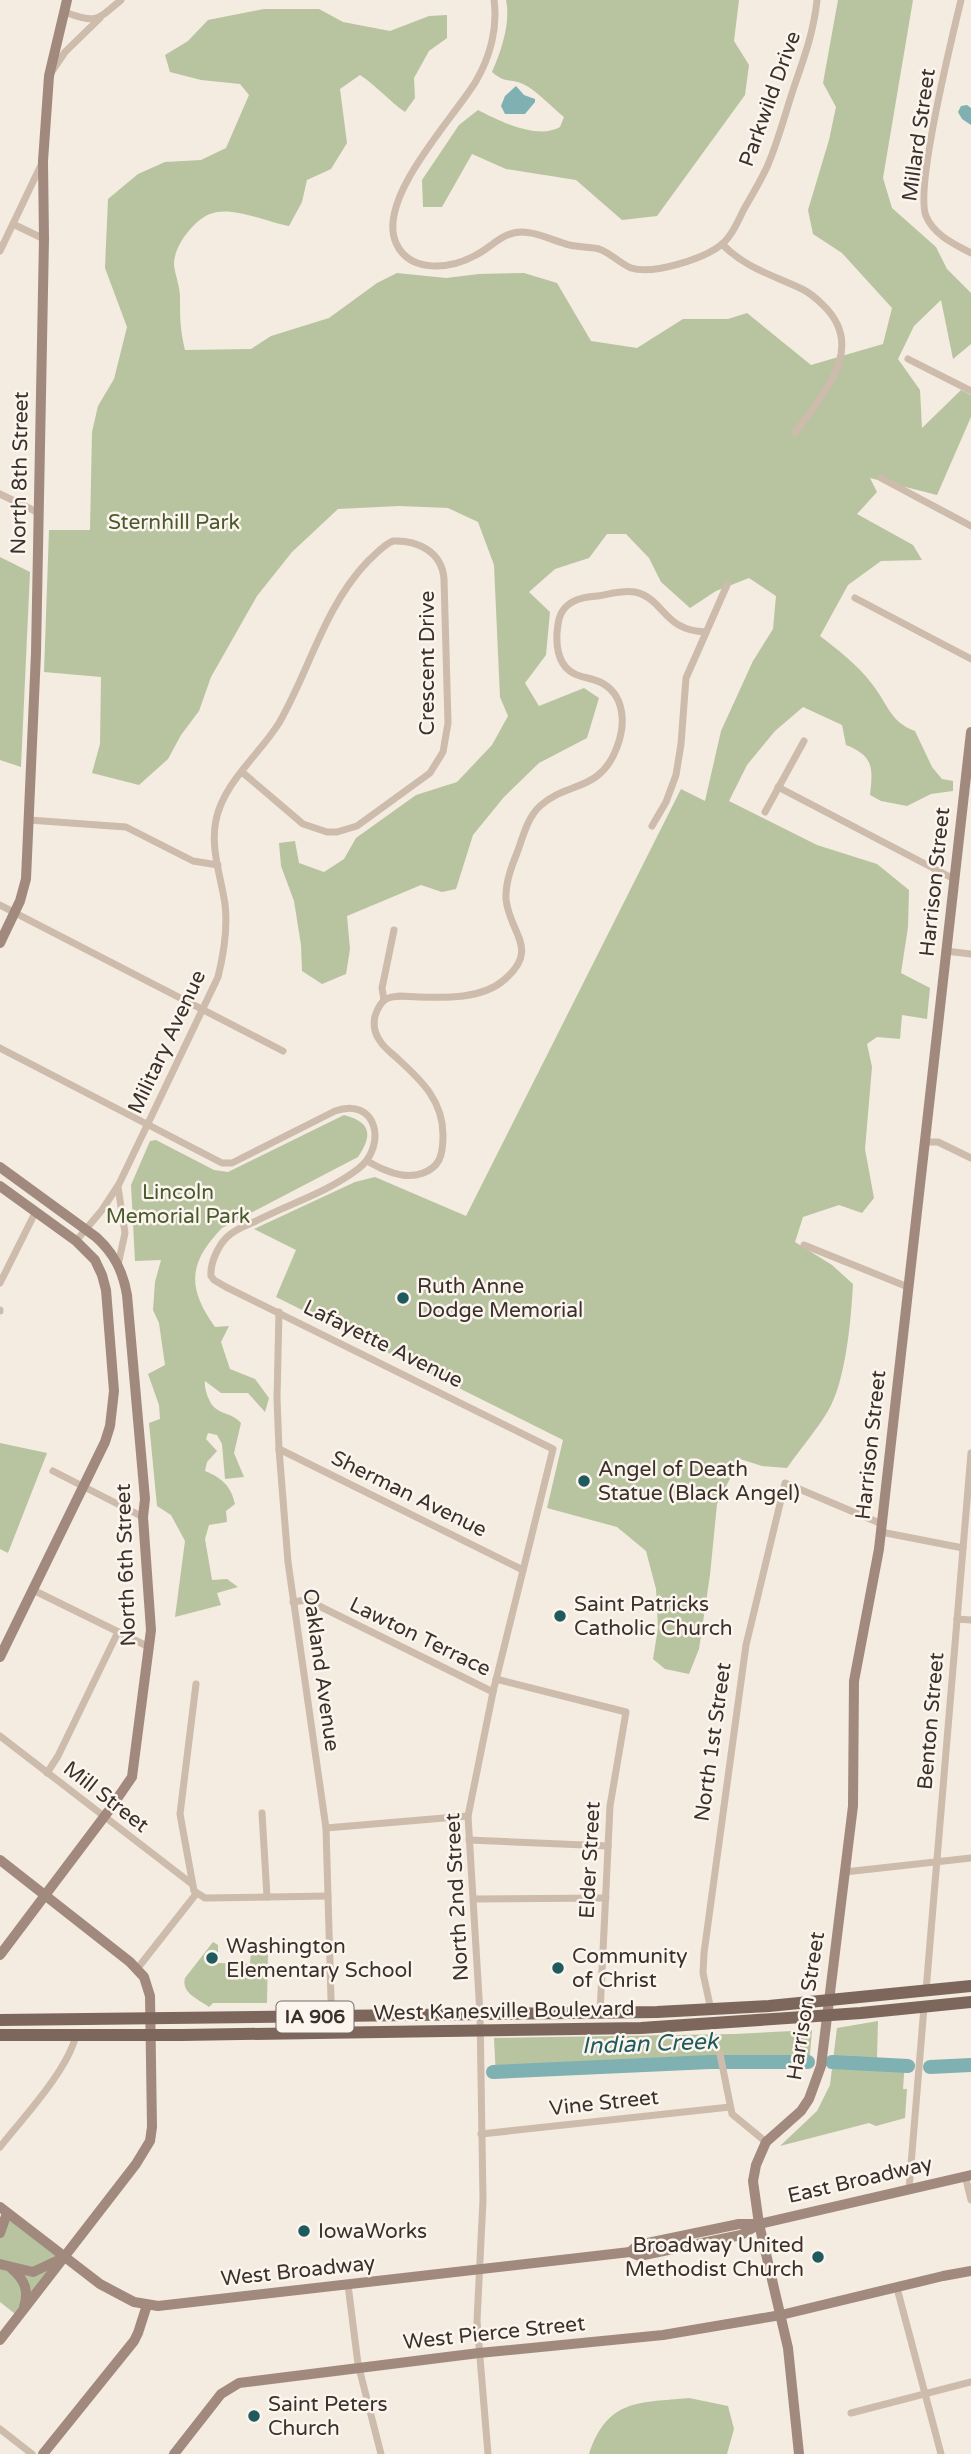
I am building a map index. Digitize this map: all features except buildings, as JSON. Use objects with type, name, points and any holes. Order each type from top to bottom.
[{"type":"main road","name":"IA 906","points":[[711,2010],[971,1986]]},
{"type":"main road","name":"IA 906","points":[[828,2015],[971,2002]]},
{"type":"main road","name":"West Kanesville Boulevard","points":[[0,2020],[711,2010]]},
{"type":"main road","name":"West Kanesville Boulevard","points":[[0,2035],[641,2028],[828,2015]]},
{"type":"street","points":[[49,76],[65,52],[121,0]]},
{"type":"street","points":[[494,0],[493,36],[481,71],[416,164],[398,202],[394,216],[394,234],[403,253],[420,264],[443,265],[467,259],[498,239],[524,232],[545,236],[569,246],[600,249],[633,268],[654,271],[708,252],[722,244],[748,265],[810,293],[830,312],[838,324],[843,347],[837,367],[795,433]]},
{"type":"street","name":"Parkwild Drive","points":[[722,244],[736,225],[769,160],[814,29],[817,0]]},
{"type":"street","name":"Millard Street","points":[[961,0],[941,94],[923,206],[928,221],[937,232],[971,253]]},
{"type":"street","points":[[65,6],[86,19],[100,18]]},
{"type":"street","name":"North 8th Street","points":[[0,943],[15,913],[26,879],[39,513],[43,161],[49,76],[65,6]]},
{"type":"street","points":[[0,251],[43,161]]},
{"type":"street","points":[[13,224],[44,239]]},
{"type":"street","points":[[908,359],[971,391]]},
{"type":"street","points":[[881,478],[971,526]]},
{"type":"street","points":[[0,494],[39,513]]},
{"type":"street","name":"Military Avenue","points":[[76,1241],[119,1184],[218,977],[226,940],[225,906],[214,841],[217,817],[224,797],[279,722],[328,617],[349,583],[389,542],[416,545]]},
{"type":"street","name":"Crescent Drive","points":[[242,772],[303,824],[316,830],[337,832],[357,826],[421,782],[438,763],[446,744],[448,723],[444,569],[438,558],[416,545]]},
{"type":"street","points":[[652,826],[673,785],[680,752],[686,678],[727,585]]},
{"type":"street","points":[[384,1000],[400,996],[444,998],[486,989],[503,981],[520,960],[522,944],[508,909],[506,888],[528,821],[542,804],[600,774],[617,748],[622,727],[621,708],[615,694],[600,682],[573,674],[562,664],[557,640],[558,623],[563,610],[574,600],[632,592],[645,596],[685,629],[706,632]]},
{"type":"street","points":[[855,598],[971,659]]},
{"type":"street","name":"Harrison Street","points":[[766,2142],[801,2111],[810,2099],[819,2077],[854,1793],[853,1681],[873,1587],[881,1528],[971,732]]},
{"type":"street","points":[[765,812],[804,741]]},
{"type":"street","points":[[778,787],[954,879]]},
{"type":"street","points":[[29,820],[126,827],[193,861],[218,865]]},
{"type":"street","points":[[0,905],[283,1051]]},
{"type":"street","points":[[0,1048],[226,1163],[232,1163],[335,1111],[352,1108],[370,1118],[376,1130],[374,1149],[367,1161],[398,1174],[419,1174],[435,1166],[442,1151],[442,1118],[424,1083],[384,1046],[376,1032],[375,1016],[384,1000],[382,988],[394,930]]},
{"type":"street","points":[[946,951],[971,954]]},
{"type":"street","points":[[925,1142],[938,1142],[971,1158]]},
{"type":"street","name":"Lafayette Avenue","points":[[367,1161],[334,1184],[230,1234],[212,1263],[214,1280],[553,1448]]},
{"type":"street","name":"North 6th Street","points":[[0,1167],[103,1243],[118,1265],[127,1295],[145,1499],[143,1517],[151,1614],[132,1777],[0,1955]]},
{"type":"street","points":[[118,1265],[125,1233],[119,1184]]},
{"type":"street","points":[[0,1186],[76,1241],[94,1260],[104,1282],[114,1391],[108,1433],[0,1657]]},
{"type":"street","points":[[0,1283],[36,1211]]},
{"type":"street","points":[[804,1245],[908,1287]]},
{"type":"street","name":"Oakland Avenue","points":[[279,1312],[279,1449],[293,1602],[326,1828],[332,2033]]},
{"type":"street","name":"North 2nd Street","points":[[488,2454],[477,2294],[483,2200],[480,2014],[468,1816],[492,1692],[553,1448]]},
{"type":"street","name":"Sherman Avenue","points":[[279,1449],[523,1570]]},
{"type":"street","name":"Benton Street","points":[[926,1991],[971,1453]]},
{"type":"street","points":[[52,1471],[143,1517]]},
{"type":"street","name":"North 1st Street","points":[[711,2010],[704,1973],[704,1953],[746,1644],[785,1483],[881,1528]]},
{"type":"street","points":[[881,1528],[963,1548]]},
{"type":"street","points":[[33,1590],[149,1647]]},
{"type":"street","name":"Lawton Terrace","points":[[293,1602],[306,1600],[313,1603],[492,1692]]},
{"type":"street","points":[[957,1619],[971,1620]]},
{"type":"street","points":[[47,1773],[58,1756],[118,1632]]},
{"type":"street","name":"Lawton Terrace","points":[[496,1679],[624,1711]]},
{"type":"street","points":[[196,1684],[180,1814],[196,1894],[205,1898],[328,1896]]},
{"type":"street","name":"Elder Street","points":[[600,2013],[612,1789],[627,1715],[624,1711]]},
{"type":"street","name":"Mill Street","points":[[0,1736],[192,1884]]},
{"type":"street","points":[[262,1813],[267,1897]]},
{"type":"street","points":[[326,1828],[468,1816]]},
{"type":"street","points":[[469,1840],[608,1846]]},
{"type":"street","points":[[845,1872],[971,1858]]},
{"type":"street","points":[[0,1860],[137,1969],[148,1986],[152,2127],[150,2141],[136,2164],[0,2340]]},
{"type":"street","points":[[137,1969],[196,1894]]},
{"type":"street","points":[[474,1899],[606,1898]]},
{"type":"street","points":[[909,2189],[924,2007]]},
{"type":"street","points":[[0,2147],[62,2067],[74,2046],[76,2035]]},
{"type":"street","points":[[720,2054],[730,2107],[738,2120],[766,2142],[752,2181],[790,2360],[799,2454]]},
{"type":"street","name":"Vine Street","points":[[481,2134],[730,2107]]},
{"type":"street","points":[[968,2176],[971,2200]]},
{"type":"street","name":"East Broadway","points":[[759,2224],[968,2176]]},
{"type":"street","points":[[0,2233],[4,2210]]},
{"type":"street","name":"West Broadway","points":[[4,2210],[113,2292],[147,2305],[171,2305],[630,2252],[639,2256],[741,2235],[759,2224]]},
{"type":"street","points":[[3,2265],[33,2272],[65,2257]]},
{"type":"street","points":[[3,2265],[20,2276],[26,2289],[22,2313]]},
{"type":"street","name":"West Pierce Street","points":[[173,2454],[217,2398],[230,2386],[239,2383],[479,2353],[663,2334],[780,2315],[971,2271]]},
{"type":"street","points":[[348,2285],[360,2368],[381,2454]]},
{"type":"street","points":[[897,2288],[941,2454]]},
{"type":"street","points":[[43,2454],[134,2341],[147,2305]]},
{"type":"street","points":[[852,2413],[971,2382]]},
{"type":"street","points":[[0,2429],[32,2454]]},
{"type":"green space","points":[[506,0],[739,0],[734,41],[749,65],[745,95],[657,216],[622,220],[576,180],[506,169],[472,154],[442,207],[423,207],[422,180],[459,125],[478,110],[519,128],[541,131],[560,127],[564,117],[539,95],[523,84],[504,79],[492,72],[506,27]]},
{"type":"green space","name":"Sternhill Park","points":[[838,0],[913,0],[883,178],[892,208],[936,247],[947,269],[971,293],[971,344],[953,359],[941,300],[914,326],[898,359],[920,390],[922,428],[961,390],[971,395],[971,417],[937,495],[870,478],[877,492],[857,514],[913,545],[922,560],[881,561],[848,585],[820,636],[860,670],[900,723],[915,731],[932,767],[942,779],[953,781],[953,791],[931,794],[907,806],[881,801],[870,795],[870,764],[862,754],[846,745],[842,725],[803,707],[775,731],[747,765],[729,801],[817,845],[877,864],[909,890],[908,927],[901,973],[930,988],[927,1019],[902,1015],[900,1039],[877,1037],[867,1044],[872,1067],[865,1149],[874,1198],[862,1213],[839,1205],[803,1217],[795,1242],[832,1265],[853,1284],[846,1349],[834,1398],[828,1411],[787,1468],[762,1466],[740,1459],[717,1504],[699,1649],[689,1674],[665,1669],[653,1659],[658,1628],[656,1589],[646,1551],[617,1527],[547,1508],[563,1440],[276,1297],[296,1250],[254,1229],[355,1182],[375,1177],[466,1216],[681,789],[705,801],[721,731],[753,661],[773,629],[776,596],[749,578],[716,591],[690,608],[661,582],[649,558],[626,534],[607,534],[589,558],[555,569],[529,592],[550,612],[546,655],[525,683],[539,706],[584,688],[599,698],[587,738],[539,763],[504,797],[473,835],[456,889],[442,892],[421,885],[347,916],[350,949],[346,974],[322,984],[302,971],[294,901],[281,866],[279,843],[295,841],[299,863],[324,872],[344,859],[356,838],[416,795],[457,782],[492,745],[508,716],[500,697],[494,565],[478,522],[448,508],[399,506],[338,509],[292,552],[257,596],[211,677],[199,711],[181,735],[168,759],[139,785],[92,773],[100,744],[101,677],[44,672],[49,530],[90,530],[92,432],[98,406],[114,379],[127,327],[105,268],[108,199],[138,174],[165,162],[201,160],[226,148],[249,95],[240,84],[201,80],[170,72],[165,55],[188,41],[208,20],[264,9],[319,9],[343,22],[390,31],[429,16],[447,15],[447,38],[429,51],[414,78],[415,98],[405,112],[360,75],[340,89],[347,143],[331,169],[307,180],[302,202],[289,226],[249,215],[219,212],[204,217],[191,228],[177,250],[174,265],[180,293],[185,350],[251,349],[271,336],[329,318],[377,283],[397,273],[446,278],[524,273],[557,283],[591,341],[637,348],[683,319],[728,319],[747,313],[811,365],[883,344],[892,308],[842,253],[813,234],[808,210],[836,107],[823,83]]},
{"type":"green space","points":[[0,557],[30,572],[21,767],[0,760]]},
{"type":"green space","name":"Lincoln Memorial Park","points":[[344,1115],[360,1121],[367,1130],[366,1142],[358,1157],[222,1228],[197,1264],[196,1288],[206,1313],[215,1327],[229,1326],[221,1342],[230,1369],[255,1379],[269,1398],[265,1412],[248,1393],[221,1393],[205,1381],[206,1392],[213,1406],[241,1423],[234,1453],[244,1477],[225,1479],[222,1444],[217,1435],[208,1433],[206,1439],[217,1451],[207,1462],[205,1471],[225,1483],[235,1504],[226,1511],[227,1522],[209,1525],[205,1539],[212,1580],[227,1579],[238,1587],[217,1593],[221,1605],[175,1617],[185,1541],[171,1515],[157,1506],[149,1423],[160,1419],[159,1405],[148,1374],[165,1365],[159,1323],[153,1310],[155,1282],[161,1260],[135,1261],[131,1185],[150,1141],[156,1140],[214,1170],[228,1172]]},
{"type":"green space","points":[[0,1443],[47,1453],[8,1553],[0,1549]]},
{"type":"green space","points":[[213,1942],[218,1945],[218,1963],[250,1964],[251,1949],[268,1950],[267,2003],[213,2003],[209,2007],[188,1992],[185,1978]]},
{"type":"green space","points":[[878,2021],[877,2058],[905,2061],[905,2118],[876,2126],[869,2123],[780,2146],[817,2111],[830,2085],[837,2028]]},
{"type":"green space","points":[[812,2030],[809,2066],[729,2059],[496,2077],[494,2038]]},
{"type":"green space","points":[[7,2213],[65,2257],[19,2317],[0,2302],[0,2233]]},
{"type":"green space","points":[[689,2398],[728,2406],[734,2429],[727,2454],[589,2454],[606,2422],[616,2413],[640,2403]]},
{"type":"water","points":[[516,86],[524,95],[535,99],[535,102],[525,114],[505,114],[501,106],[505,96]]},
{"type":"water","points":[[967,105],[971,108],[971,125],[962,119],[958,112],[961,106]]},
{"type":"waterway","name":"Indian Creek","points":[[493,2072],[710,2062],[808,2062]]},
{"type":"waterway","name":"Indian Creek","points":[[832,2062],[908,2066]]},
{"type":"waterway","name":"Indian Creek","points":[[930,2067],[971,2065]]},
{"type":"place","name":"Ruth Anne Dodge Memorial","points":[[403,1298]]},
{"type":"place","name":"Angel of Death Statue (Black Angel)","points":[[584,1481]]},
{"type":"place","name":"Saint Patricks Catholic Church","points":[[560,1616]]},
{"type":"place","name":"Washington Elementary School","points":[[212,1958]]},
{"type":"place","name":"Community of Christ","points":[[558,1968]]},
{"type":"place","name":"IowaWorks","points":[[304,2231]]},
{"type":"place","name":"Broadway United Methodist Church","points":[[818,2257]]},
{"type":"place","name":"Saint Peters Church","points":[[254,2416]]}]
